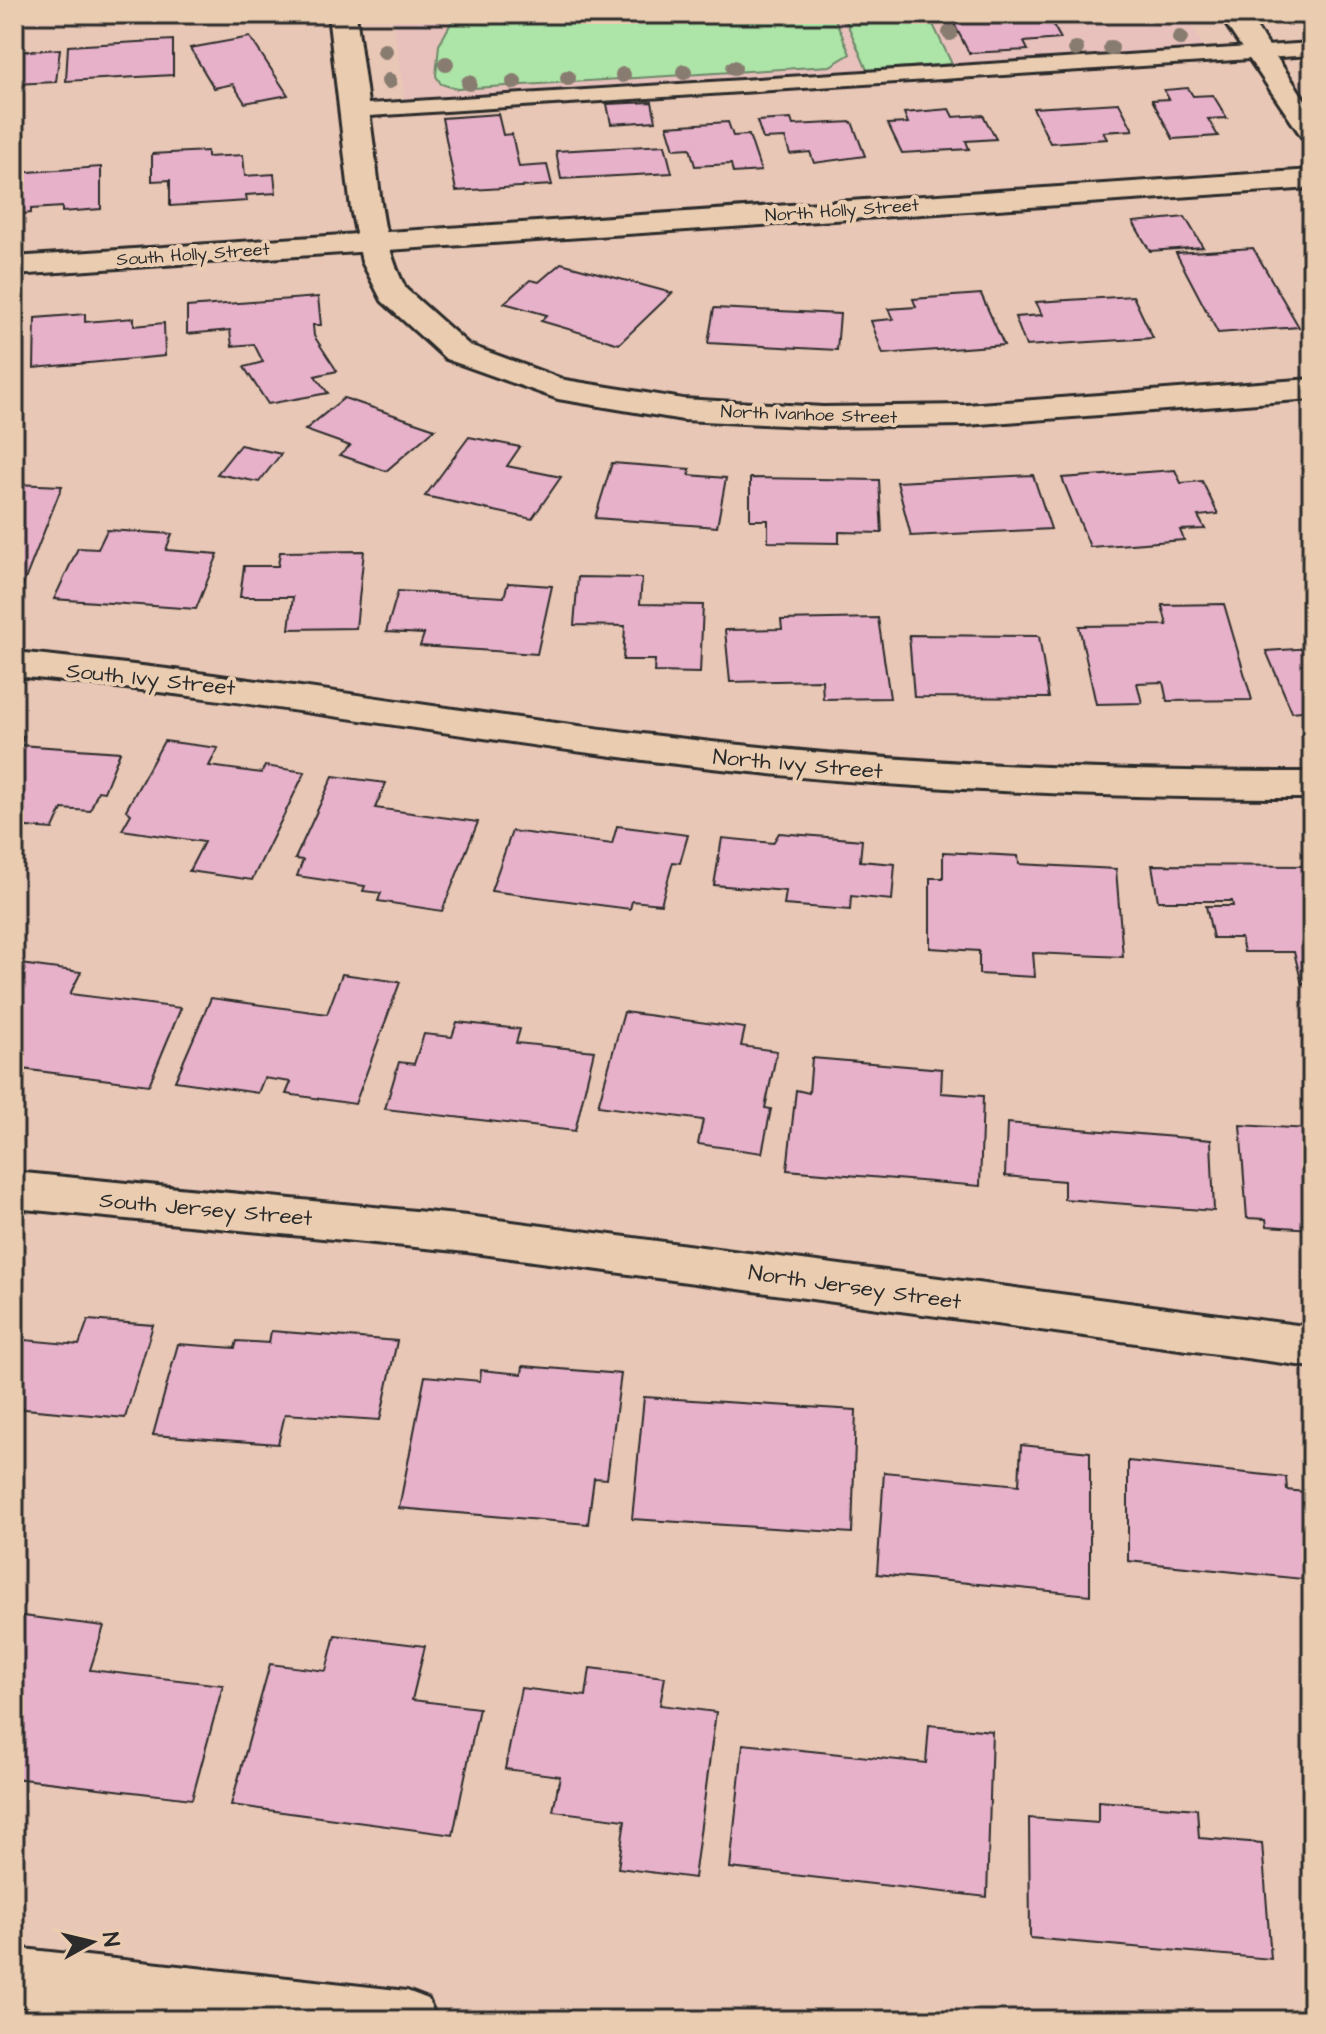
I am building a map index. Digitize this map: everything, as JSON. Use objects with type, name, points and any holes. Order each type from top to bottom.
[{"type":"street","name":"North Ivanhoe Street","points":[[342,14],[371,242],[393,294],[409,316],[436,339],[463,356],[514,378],[600,397],[729,412],[886,417],[1032,412],[1312,389]]},
{"type":"street","points":[[1233,14],[1312,131]]},
{"type":"street","name":"North Holly Street","points":[[371,242],[1312,179]]},
{"type":"street","name":"South Holly Street","points":[[14,266],[371,242]]},
{"type":"street","name":"South Ivy Street","points":[[14,664],[289,694]]},
{"type":"street","name":"North Ivy Street","points":[[289,694],[648,748],[814,765],[1086,782],[1312,785]]},
{"type":"street","name":"South Jersey Street","points":[[14,1190],[397,1227]]},
{"type":"street","name":"North Jersey Street","points":[[397,1227],[1312,1347]]},
{"type":"street","points":[[14,1977],[374,2018]]},
{"type":"lane","points":[[354,111],[1312,49]]},
{"type":"shaded area","points":[[392,14],[1183,14],[1211,56],[406,108]]},
{"type":"green space","points":[[456,14],[833,14],[850,54],[830,66],[457,89],[441,84],[436,76],[439,45]]},
{"type":"green space","points":[[843,14],[928,14],[952,64],[867,70]]},
{"type":"building","points":[[949,14],[1047,14],[1061,39],[1024,42],[1028,50],[969,53]]},
{"type":"building","points":[[250,37],[288,95],[245,103],[233,84],[214,88],[190,48]]},
{"type":"building","points":[[173,40],[173,75],[66,81],[68,46]]},
{"type":"building","points":[[60,49],[56,82],[14,84],[14,52]]},
{"type":"building","points":[[1188,88],[1193,96],[1213,95],[1227,118],[1208,119],[1218,136],[1173,139],[1152,100],[1169,99],[1164,90]]},
{"type":"building","points":[[652,102],[656,121],[611,124],[607,104]]},
{"type":"building","points":[[1119,103],[1133,130],[1103,132],[1107,139],[1050,143],[1033,108]]},
{"type":"building","points":[[949,109],[953,117],[983,115],[996,139],[966,141],[969,149],[902,153],[888,124],[908,123],[904,113]]},
{"type":"building","points":[[498,114],[503,135],[512,134],[519,167],[547,165],[552,185],[456,191],[442,118]]},
{"type":"building","points":[[791,119],[793,125],[852,122],[865,156],[814,163],[810,152],[790,154],[785,138],[763,139],[757,121]]},
{"type":"building","points":[[728,122],[733,136],[749,135],[761,171],[733,173],[731,164],[695,166],[690,148],[674,149],[667,126]]},
{"type":"building","points":[[665,145],[672,173],[561,179],[556,151]]},
{"type":"building","points":[[207,151],[207,157],[243,155],[245,176],[274,174],[276,193],[246,195],[247,201],[170,206],[170,180],[152,181],[152,154]]},
{"type":"building","points":[[101,167],[101,209],[62,212],[62,207],[31,209],[31,213],[14,215],[14,173]]},
{"type":"building","points":[[1185,217],[1203,247],[1150,251],[1133,222]]},
{"type":"building","points":[[1253,248],[1299,327],[1218,333],[1176,253]]},
{"type":"building","points":[[561,263],[672,293],[619,344],[541,321],[547,315],[504,303],[530,280],[539,282]]},
{"type":"building","points":[[981,294],[1004,345],[883,354],[871,321],[893,319],[888,309],[916,307],[913,299]]},
{"type":"building","points":[[1133,296],[1153,338],[1026,346],[1015,317],[1042,315],[1036,302]]},
{"type":"building","points":[[318,297],[321,325],[313,325],[314,336],[337,371],[315,376],[328,393],[268,404],[244,367],[263,362],[254,344],[232,346],[230,330],[187,334],[187,307]]},
{"type":"building","points":[[714,308],[840,314],[837,350],[708,343]]},
{"type":"building","points":[[85,314],[85,322],[134,318],[134,326],[164,323],[165,356],[34,368],[35,318]]},
{"type":"building","points":[[344,398],[435,429],[386,471],[340,455],[350,446],[305,430]]},
{"type":"building","points":[[469,437],[520,447],[507,466],[561,477],[532,519],[425,496]]},
{"type":"building","points":[[240,445],[281,454],[259,482],[217,474]]},
{"type":"building","points":[[612,463],[690,469],[689,475],[726,478],[717,527],[595,518]]},
{"type":"building","points":[[1175,470],[1181,483],[1202,481],[1218,514],[1198,516],[1205,529],[1180,530],[1184,540],[1090,547],[1062,478]]},
{"type":"building","points":[[1033,475],[1051,529],[911,536],[897,482]]},
{"type":"building","points":[[750,478],[879,480],[882,533],[839,532],[839,543],[768,542],[768,520],[750,520]]},
{"type":"building","points":[[14,484],[62,486],[17,600],[14,600]]},
{"type":"building","points":[[107,530],[172,534],[166,550],[218,554],[196,609],[54,599],[78,548],[98,549]]},
{"type":"building","points":[[364,551],[356,628],[289,629],[293,597],[240,597],[244,566],[278,566],[280,552]]},
{"type":"building","points":[[578,577],[642,578],[640,604],[703,605],[700,673],[654,672],[655,660],[623,660],[625,626],[574,625]]},
{"type":"building","points":[[508,583],[552,586],[537,654],[420,646],[424,634],[386,632],[398,591],[504,597]]},
{"type":"building","points":[[1224,604],[1252,700],[1167,701],[1163,682],[1137,683],[1142,703],[1096,704],[1079,626],[1167,625],[1162,605]]},
{"type":"building","points":[[878,618],[890,698],[823,699],[822,680],[730,682],[725,630],[782,629],[781,620]]},
{"type":"building","points":[[909,635],[1039,636],[1049,698],[914,697]]},
{"type":"building","points":[[1312,648],[1312,710],[1292,712],[1266,651]]},
{"type":"building","points":[[14,735],[24,736],[20,745],[120,752],[104,792],[98,791],[90,811],[62,809],[53,829],[14,826]]},
{"type":"building","points":[[164,741],[218,748],[209,766],[261,773],[265,766],[305,772],[252,880],[189,871],[204,842],[122,830],[131,814],[126,810]]},
{"type":"building","points":[[333,776],[386,783],[375,808],[478,822],[442,911],[378,901],[381,893],[363,891],[365,886],[297,876],[303,860],[295,859]]},
{"type":"building","points":[[617,826],[688,835],[680,863],[673,862],[661,904],[632,901],[630,909],[491,891],[512,831],[612,844]]},
{"type":"building","points":[[779,833],[862,840],[860,861],[895,864],[892,900],[851,896],[850,910],[784,905],[786,891],[714,885],[722,838],[773,843]]},
{"type":"building","points":[[943,852],[1018,856],[1019,864],[1116,869],[1123,957],[1033,953],[1035,977],[979,974],[979,951],[930,948],[930,878],[943,878]]},
{"type":"building","points":[[1152,865],[1312,866],[1312,984],[1302,984],[1294,952],[1244,952],[1241,938],[1213,938],[1206,906],[1233,906],[1232,901],[1158,901]]},
{"type":"building","points":[[20,964],[81,972],[70,994],[181,1008],[149,1085],[14,1068],[14,976]]},
{"type":"building","points":[[342,974],[400,982],[355,1104],[286,1094],[291,1082],[264,1078],[258,1093],[175,1081],[211,998],[327,1014]]},
{"type":"building","points":[[624,1012],[745,1028],[741,1046],[777,1051],[765,1108],[771,1109],[762,1153],[698,1144],[703,1120],[598,1106]]},
{"type":"building","points":[[457,1022],[520,1029],[516,1043],[594,1051],[575,1131],[385,1109],[399,1062],[414,1064],[424,1034],[452,1037]]},
{"type":"building","points":[[812,1058],[942,1069],[941,1093],[983,1096],[980,1186],[787,1170],[796,1090],[809,1093]]},
{"type":"building","points":[[1305,1093],[1312,1094],[1312,1229],[1267,1226],[1266,1219],[1247,1218],[1240,1125],[1309,1129]]},
{"type":"building","points":[[1007,1123],[1211,1140],[1214,1211],[1064,1199],[1064,1181],[1005,1176]]},
{"type":"building","points":[[88,1320],[153,1325],[125,1418],[14,1408],[14,1339],[79,1345]]},
{"type":"building","points":[[271,1331],[397,1341],[380,1420],[285,1414],[278,1444],[153,1435],[178,1344],[235,1348],[237,1341],[269,1343]]},
{"type":"building","points":[[523,1366],[621,1374],[607,1479],[594,1478],[588,1524],[399,1508],[425,1376],[480,1381],[481,1370],[522,1374]]},
{"type":"building","points":[[644,1397],[856,1410],[852,1533],[632,1519]]},
{"type":"building","points":[[1021,1445],[1090,1452],[1090,1595],[877,1574],[884,1472],[1019,1485]]},
{"type":"building","points":[[1128,1461],[1286,1477],[1287,1490],[1312,1493],[1312,1580],[1128,1561]]},
{"type":"building","points":[[23,1616],[104,1626],[90,1670],[223,1685],[192,1799],[14,1778],[14,1643]]},
{"type":"building","points":[[335,1635],[425,1646],[412,1700],[479,1708],[453,1835],[231,1805],[270,1664],[326,1671]]},
{"type":"building","points":[[590,1668],[665,1677],[660,1705],[716,1712],[694,1878],[618,1868],[625,1820],[553,1811],[560,1776],[505,1769],[521,1688],[586,1696]]},
{"type":"building","points":[[929,1725],[992,1731],[987,1897],[730,1868],[743,1744],[926,1763]]},
{"type":"building","points":[[1098,1801],[1197,1809],[1199,1838],[1262,1843],[1271,1959],[1030,1938],[1029,1818],[1098,1823]]}]
